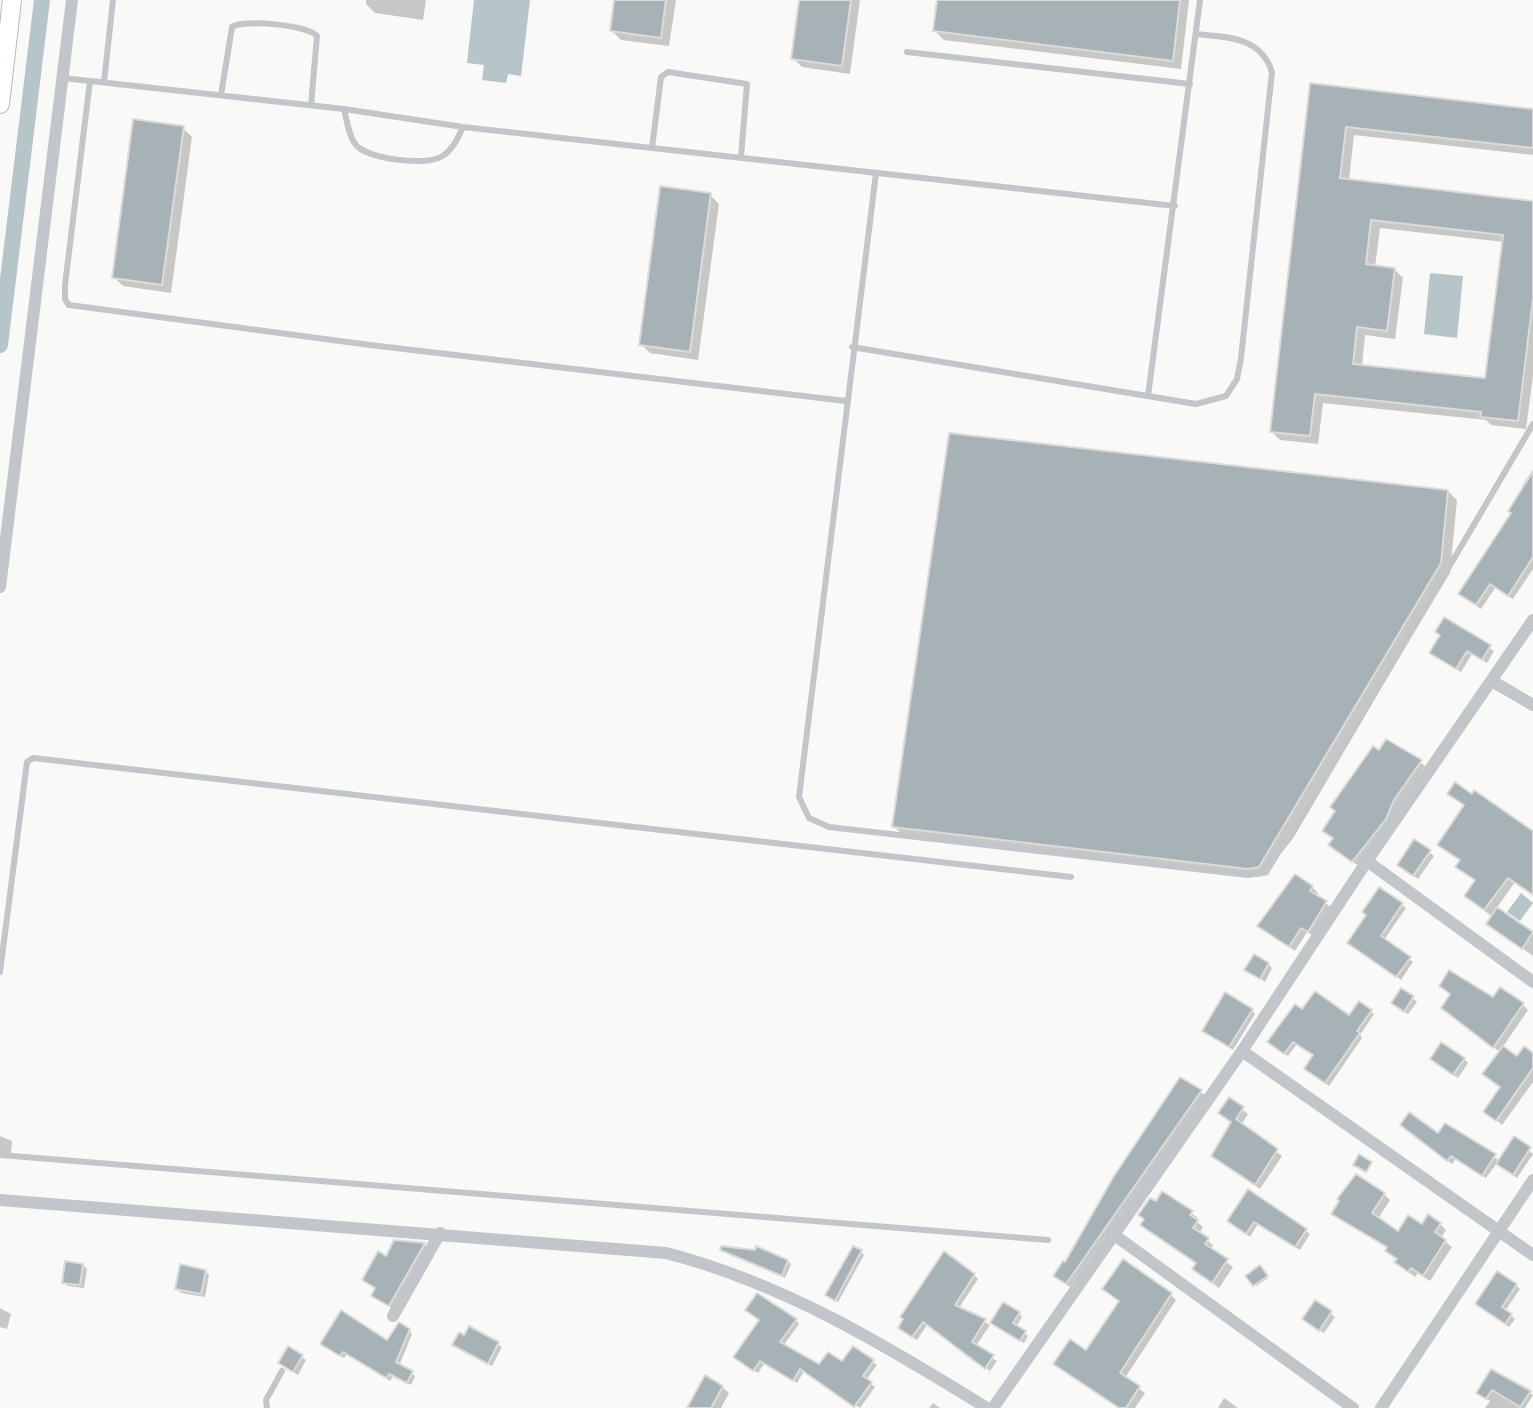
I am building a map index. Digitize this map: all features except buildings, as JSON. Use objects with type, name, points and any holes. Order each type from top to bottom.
[{"type":"street","points":[[0,104],[12,0]]},
{"type":"street","points":[[0,587],[72,0]]},
{"type":"street","points":[[993,1408],[1242,1051],[1367,861],[1533,620]]},
{"type":"street","points":[[1492,681],[1533,705]]},
{"type":"street","points":[[1367,861],[1533,982]]},
{"type":"street","points":[[1242,1051],[1533,1255]]},
{"type":"street","points":[[1381,1408],[1533,1180]]},
{"type":"street","points":[[0,1200],[638,1250],[697,1261],[837,1318],[986,1408]]},
{"type":"street","points":[[393,1316],[440,1233]]},
{"type":"street","points":[[1113,1234],[1353,1408]]},
{"type":"lane","points":[[104,82],[113,0]]},
{"type":"lane","points":[[1148,396],[1200,0]]},
{"type":"lane","points":[[221,95],[232,27],[246,23],[294,27],[312,31],[317,36],[311,105]]},
{"type":"lane","points":[[852,348],[1196,404],[1226,396],[1237,379],[1241,358],[1272,72],[1268,58],[1255,44],[1196,33]]},
{"type":"lane","points":[[907,52],[1190,85]]},
{"type":"lane","points":[[652,148],[661,76],[668,72],[747,84],[741,157]]},
{"type":"lane","points":[[63,78],[344,108],[463,127],[1175,206]]},
{"type":"lane","points":[[90,80],[65,285],[65,299],[69,305],[452,355],[846,401]]},
{"type":"lane","points":[[344,108],[350,134],[357,146],[372,156],[422,162],[438,159],[448,153],[463,127]]},
{"type":"lane","points":[[876,173],[852,348],[799,797],[809,818],[829,827],[1248,875],[1262,872],[1291,836],[1533,424]]},
{"type":"lane","points":[[0,972],[27,762],[33,758],[1071,877]]},
{"type":"lane","points":[[0,1155],[1048,1240]]},
{"type":"lane","points":[[267,1408],[266,1400],[282,1371]]},
{"type":"shaded area","points":[[474,0],[530,0],[521,76],[508,74],[506,83],[482,80],[484,65],[467,63]]},
{"type":"shaded area","points":[[1430,273],[1463,276],[1457,338],[1424,334]]},
{"type":"shaded area","points":[[1521,893],[1533,903],[1520,921],[1507,912]]},
{"type":"waterway","points":[[0,345],[42,0]]}]
